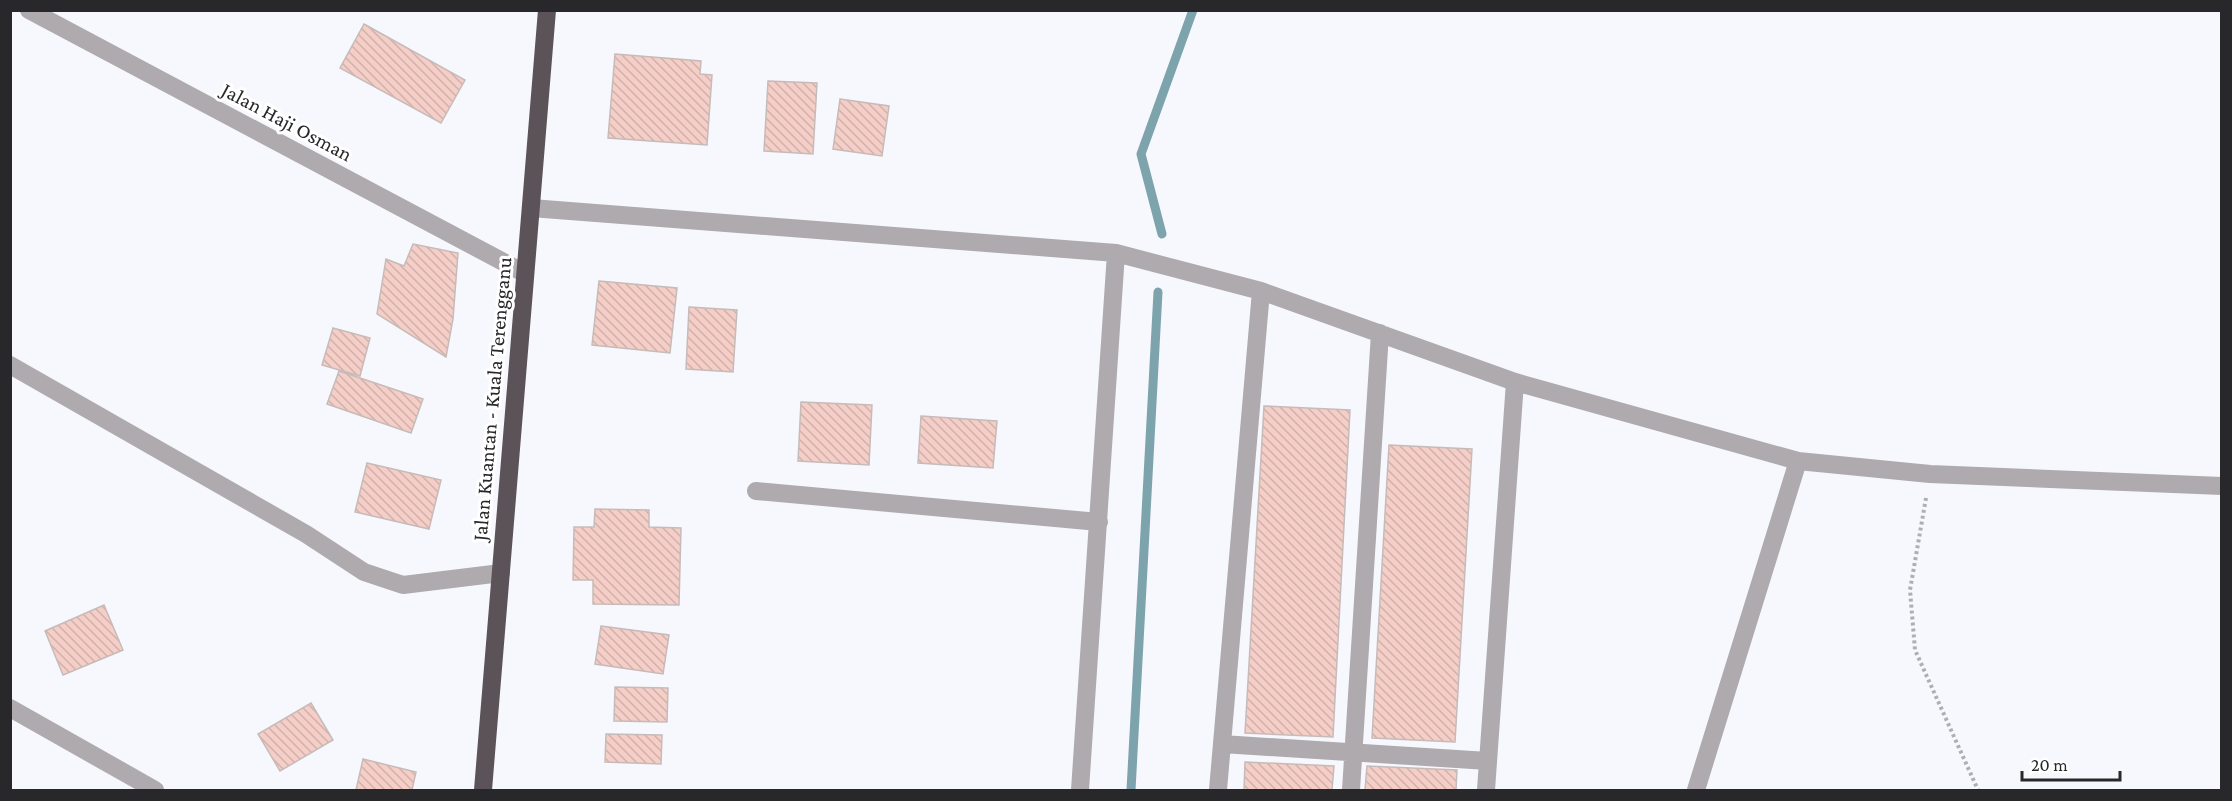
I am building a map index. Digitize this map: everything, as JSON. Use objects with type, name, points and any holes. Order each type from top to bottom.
[{"type":"highway","name":"Jalan Kuantan - Kuala Terengganu","points":[[483,790],[547,10]]},
{"type":"street","name":"Jalan Haji Osman","points":[[29,10],[524,273]]},
{"type":"street","points":[[531,208],[1116,253],[1261,291],[1515,382],[1798,461],[1930,474],[2222,486]]},
{"type":"street","points":[[1080,790],[1116,253]]},
{"type":"street","points":[[1218,790],[1261,291]]},
{"type":"street","points":[[1351,790],[1380,333]]},
{"type":"street","points":[[10,365],[306,534],[364,572],[403,585],[501,573]]},
{"type":"street","points":[[1486,790],[1515,382]]},
{"type":"street","points":[[1696,790],[1798,461]]},
{"type":"street","points":[[756,491],[1099,522]]},
{"type":"street","points":[[10,708],[155,790]]},
{"type":"street","points":[[1222,744],[1488,761]]},
{"type":"path","points":[[1930,474],[1910,590],[1915,650],[1978,790]]},
{"type":"building","points":[[364,24],[465,80],[441,123],[340,68]]},
{"type":"building","points":[[615,54],[701,61],[700,74],[712,75],[707,145],[608,138]]},
{"type":"building","points":[[768,81],[817,83],[813,154],[764,151]]},
{"type":"building","points":[[840,99],[889,106],[882,156],[833,149]]},
{"type":"building","points":[[413,244],[458,253],[453,319],[446,357],[377,314],[386,259],[404,266]]},
{"type":"building","points":[[599,281],[677,288],[670,353],[592,345]]},
{"type":"building","points":[[689,307],[737,310],[733,372],[686,369]]},
{"type":"building","points":[[333,328],[370,338],[360,376],[322,365]]},
{"type":"building","points":[[339,371],[423,399],[411,433],[327,404]]},
{"type":"building","points":[[801,402],[872,405],[869,465],[798,461]]},
{"type":"building","points":[[1264,406],[1350,410],[1333,737],[1245,733]]},
{"type":"building","points":[[921,416],[997,421],[993,468],[918,463]]},
{"type":"building","points":[[1389,445],[1472,449],[1455,742],[1372,738]]},
{"type":"building","points":[[367,463],[441,480],[429,529],[355,512]]},
{"type":"building","points":[[595,509],[649,510],[649,527],[681,528],[679,605],[593,604],[593,580],[573,580],[574,527],[594,527]]},
{"type":"building","points":[[104,605],[123,650],[63,675],[45,631]]},
{"type":"building","points":[[601,626],[669,635],[663,674],[595,664]]},
{"type":"building","points":[[615,687],[668,688],[667,722],[614,721]]},
{"type":"building","points":[[311,703],[333,740],[280,771],[258,734]]},
{"type":"building","points":[[606,734],[662,735],[661,764],[605,762]]},
{"type":"building","points":[[363,759],[416,772],[412,790],[356,790]]},
{"type":"building","points":[[1245,762],[1334,766],[1332,790],[1244,790]]},
{"type":"building","points":[[1367,766],[1457,770],[1456,790],[1365,790]]},
{"type":"waterway","points":[[1162,234],[1141,154],[1193,10]]},
{"type":"waterway","points":[[1131,790],[1158,292]]}]
